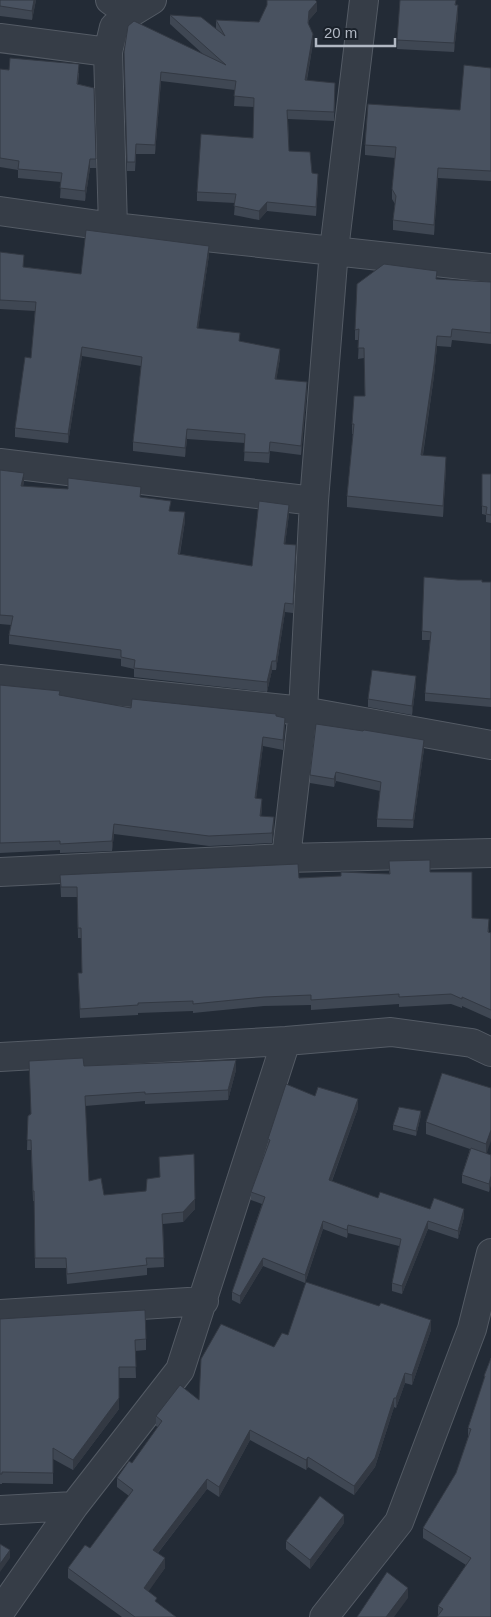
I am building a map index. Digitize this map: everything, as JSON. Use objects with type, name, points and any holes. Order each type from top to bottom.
[{"type":"street","points":[[286,858],[304,711],[314,501],[334,250],[364,0]]},
{"type":"street","points":[[114,227],[108,52],[114,27],[130,5]]},
{"type":"street","points":[[0,38],[108,52]]},
{"type":"street","points":[[0,211],[114,227],[491,268]]},
{"type":"street","points":[[0,463],[314,501]]},
{"type":"street","points":[[0,679],[304,711],[491,745]]},
{"type":"street","points":[[0,872],[286,858],[491,853]]},
{"type":"street","points":[[0,1057],[286,1041],[390,1032],[472,1043],[491,1052]]},
{"type":"street","points":[[0,1612],[74,1506],[180,1370],[204,1301],[286,1041]]},
{"type":"street","points":[[324,1617],[399,1522],[472,1329],[491,1253]]},
{"type":"street","points":[[0,1314],[204,1301]]},
{"type":"street","points":[[0,1510],[74,1506]]},
{"type":"building","points":[[0,0],[34,0],[32,11],[0,6]]},
{"type":"building","points":[[267,0],[315,0],[317,2],[309,11],[308,23],[313,34],[305,80],[335,83],[334,112],[287,110],[289,151],[310,152],[312,173],[318,174],[316,207],[267,202],[259,211],[234,206],[236,194],[197,192],[201,134],[253,138],[254,98],[234,96],[236,81],[161,72],[155,145],[136,144],[135,162],[127,162],[124,52],[128,26],[134,21],[226,65],[170,15],[201,17],[225,36],[216,20],[259,22],[267,5]]},
{"type":"building","points":[[400,0],[456,0],[455,5],[458,5],[454,43],[397,40]]},
{"type":"building","points":[[10,58],[79,64],[77,84],[94,88],[96,159],[90,159],[85,191],[60,188],[62,173],[18,169],[19,161],[0,158],[0,69],[9,70]]},
{"type":"building","points":[[464,65],[491,68],[491,171],[438,168],[434,225],[393,220],[396,196],[392,189],[396,147],[365,145],[368,104],[460,110]]},
{"type":"building","points":[[86,230],[209,246],[197,328],[240,333],[239,341],[280,349],[275,379],[307,382],[301,446],[270,442],[269,453],[244,452],[245,434],[187,429],[185,448],[133,442],[142,357],[82,347],[68,434],[15,428],[25,357],[31,358],[36,302],[0,300],[0,252],[24,255],[23,267],[81,274]]},
{"type":"building","points":[[384,264],[437,271],[436,279],[491,282],[491,333],[452,329],[451,337],[437,336],[421,455],[446,457],[443,506],[347,496],[354,424],[352,424],[354,396],[365,396],[364,348],[358,348],[359,329],[355,330],[357,284]]},
{"type":"building","points":[[0,470],[24,473],[21,486],[68,489],[68,478],[141,487],[140,497],[171,501],[169,511],[185,512],[178,554],[252,566],[259,501],[289,505],[284,544],[296,545],[293,604],[285,603],[276,661],[272,661],[267,682],[134,668],[135,660],[121,657],[121,650],[9,635],[13,616],[0,615]]},
{"type":"building","points":[[482,474],[491,474],[491,515],[486,514],[487,507],[482,506]]},
{"type":"building","points":[[424,577],[491,582],[491,699],[425,693],[431,632],[422,631]]},
{"type":"building","points":[[372,670],[416,676],[412,706],[368,699]]},
{"type":"building","points":[[0,685],[60,691],[59,695],[131,708],[132,699],[276,714],[276,716],[285,718],[283,740],[263,737],[255,798],[262,799],[260,816],[274,817],[272,833],[209,836],[114,824],[112,841],[60,844],[60,841],[0,843]]},
{"type":"building","points":[[316,724],[424,740],[413,820],[377,819],[381,782],[336,772],[334,779],[310,775]]},
{"type":"building","points":[[430,860],[430,872],[472,872],[472,918],[489,919],[488,932],[491,933],[491,1010],[451,994],[399,997],[399,994],[311,1000],[311,995],[264,997],[193,1004],[193,1001],[138,1003],[138,1005],[80,1009],[78,973],[82,973],[81,928],[78,928],[77,887],[61,887],[60,875],[298,864],[299,878],[341,876],[341,872],[390,874],[389,861]]},
{"type":"building","points":[[83,1058],[84,1066],[236,1060],[228,1090],[85,1096],[89,1181],[101,1178],[104,1195],[146,1191],[147,1179],[160,1177],[159,1157],[194,1154],[195,1199],[183,1212],[162,1214],[164,1258],[146,1258],[147,1265],[67,1274],[66,1258],[35,1258],[31,1140],[27,1140],[28,1116],[31,1114],[29,1061]]},
{"type":"building","points":[[442,1073],[491,1088],[491,1130],[486,1144],[426,1122]]},
{"type":"building","points":[[286,1084],[315,1096],[318,1087],[358,1099],[329,1180],[378,1198],[380,1192],[430,1209],[434,1198],[464,1209],[458,1231],[428,1221],[402,1286],[392,1283],[401,1239],[348,1225],[347,1230],[323,1221],[305,1275],[263,1258],[240,1296],[232,1292],[265,1197],[251,1192],[270,1140],[268,1139]]},
{"type":"building","points":[[399,1107],[421,1111],[416,1131],[393,1125]]},
{"type":"building","points":[[471,1148],[491,1155],[489,1184],[462,1175]]},
{"type":"building","points":[[306,1282],[379,1306],[381,1303],[431,1320],[412,1375],[405,1373],[396,1398],[394,1398],[375,1458],[354,1486],[308,1457],[306,1460],[250,1430],[219,1487],[207,1479],[153,1550],[165,1558],[144,1588],[157,1598],[155,1601],[176,1617],[135,1617],[68,1568],[85,1545],[90,1548],[133,1490],[117,1478],[129,1461],[132,1463],[162,1421],[156,1416],[180,1385],[199,1400],[201,1359],[221,1324],[274,1347],[282,1333],[288,1335]]},
{"type":"building","points":[[145,1310],[146,1339],[135,1340],[136,1367],[119,1367],[119,1398],[73,1460],[53,1448],[53,1473],[2,1472],[0,1474],[0,1319]]},
{"type":"building","points":[[491,1358],[491,1617],[437,1617],[443,1609],[438,1606],[471,1558],[423,1528],[456,1473],[471,1429],[468,1428]]},
{"type":"building","points":[[320,1496],[344,1515],[310,1560],[286,1541]]},
{"type":"building","points":[[0,1544],[10,1550],[0,1564]]},
{"type":"building","points":[[387,1572],[408,1588],[386,1617],[357,1617]]}]
